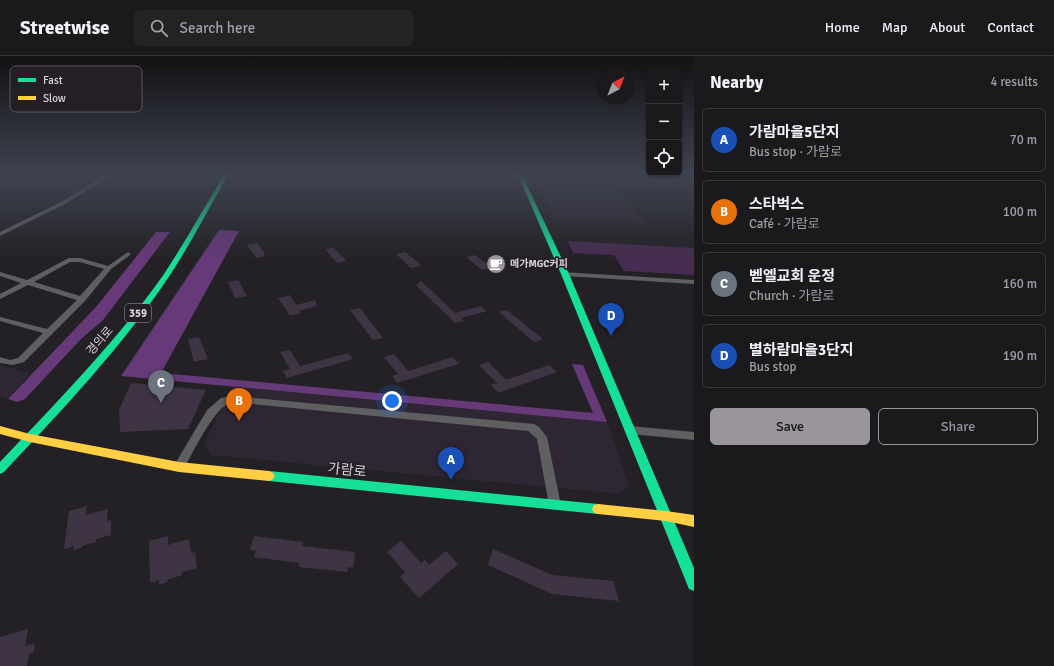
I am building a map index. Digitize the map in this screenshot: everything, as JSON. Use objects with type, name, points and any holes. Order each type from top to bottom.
[{"type":"street","points":[[0,234],[62,203]]},
{"type":"street","name":"경의로","points":[[0,469],[30,438],[126,329],[167,274],[209,203]]},
{"type":"street","points":[[533,203],[565,274],[694,584]]},
{"type":"street","points":[[0,360],[15,363],[21,360],[82,299],[109,268],[128,254]]},
{"type":"street","points":[[0,298],[69,260],[74,259],[109,268]]},
{"type":"street","points":[[0,274],[82,299]]},
{"type":"street","points":[[565,274],[694,282]]},
{"type":"street","points":[[0,319],[50,332]]},
{"type":"street","points":[[179,467],[211,412],[224,400],[232,399],[530,427],[542,437],[555,505]]},
{"type":"street","name":"가람로","points":[[0,430],[30,438],[179,467],[666,516],[694,521]]},
{"type":"street","points":[[630,430],[694,436]]},
{"type":"shaded area","points":[[547,203],[628,203],[645,223],[555,219]]},
{"type":"shaded area","points":[[219,230],[239,231],[161,373],[593,413],[572,364],[583,365],[607,422],[121,376]]},
{"type":"shaded area","points":[[156,232],[170,232],[103,320],[81,339],[25,399],[17,402],[8,399],[96,307]]},
{"type":"shaded area","points":[[568,241],[694,248],[694,275],[624,271],[614,255],[573,253]]},
{"type":"shaded area","points":[[0,364],[30,374],[8,399],[0,396]]},
{"type":"shaded area","points":[[232,387],[607,422],[629,485],[620,494],[211,455],[204,444]]},
{"type":"building","points":[[257,243],[265,256],[256,258],[247,245]]},
{"type":"building","points":[[334,248],[346,261],[337,263],[325,249]]},
{"type":"building","points":[[405,252],[419,263],[420,266],[411,268],[396,254]]},
{"type":"building","points":[[475,255],[491,267],[482,270],[466,257]]},
{"type":"building","points":[[238,280],[247,296],[235,298],[228,282]]},
{"type":"building","points":[[421,281],[455,313],[481,306],[487,311],[461,318],[464,321],[455,323],[416,285]]},
{"type":"building","points":[[290,295],[296,305],[315,300],[317,306],[299,311],[301,313],[290,316],[278,298]]},
{"type":"building","points":[[360,308],[383,338],[373,340],[350,310]]},
{"type":"building","points":[[507,310],[543,339],[534,342],[499,312]]},
{"type":"building","points":[[199,337],[208,359],[194,362],[188,339]]},
{"type":"building","points":[[290,350],[300,366],[348,353],[353,359],[287,378],[283,371],[290,369],[280,352]]},
{"type":"building","points":[[394,354],[408,371],[453,357],[459,364],[397,383],[392,376],[398,374],[384,357]]},
{"type":"building","points":[[488,362],[506,380],[549,365],[557,372],[498,393],[491,385],[497,383],[479,365]]},
{"type":"building","points":[[131,383],[206,390],[188,429],[120,432],[119,410]]},
{"type":"building","points":[[87,506],[86,515],[108,509],[107,521],[111,520],[111,535],[96,539],[96,542],[82,546],[81,548],[73,550],[74,546],[64,549],[69,511]]},
{"type":"building","points":[[168,536],[168,545],[189,539],[191,553],[195,552],[197,568],[182,572],[182,575],[167,580],[168,582],[159,585],[159,580],[150,583],[149,541]]},
{"type":"building","points":[[254,536],[303,542],[302,546],[355,552],[353,568],[348,567],[347,572],[299,567],[299,563],[254,557],[256,551],[250,550]]},
{"type":"building","points":[[401,541],[421,563],[425,560],[429,565],[446,551],[458,564],[419,598],[400,577],[405,572],[387,552]]},
{"type":"building","points":[[493,549],[552,575],[613,581],[619,601],[552,594],[488,565]]},
{"type":"building","points":[[28,629],[25,646],[35,643],[34,652],[29,654],[27,666],[0,666],[0,637]]},
{"type":"traffic: fast","points":[[0,469],[55,411],[126,329],[167,274],[209,203]]},
{"type":"traffic: fast","points":[[533,203],[565,274],[694,584]]},
{"type":"traffic: fast","points":[[269,476],[598,509]]},
{"type":"traffic: slow","points":[[0,430],[30,438],[179,467],[269,476]]},
{"type":"traffic: slow","points":[[598,509],[666,516],[694,521]]},
{"type":"place","name":"메가MGC커피","points":[[496,264]]},
{"type":"place","name":"별하람마을3단지","points":[[611,336]]},
{"type":"place","name":"벧엘교회 운정","points":[[161,403]]},
{"type":"place","name":"스타벅스","points":[[239,421]]},
{"type":"place","name":"가람마을5단지","points":[[451,480]]}]
